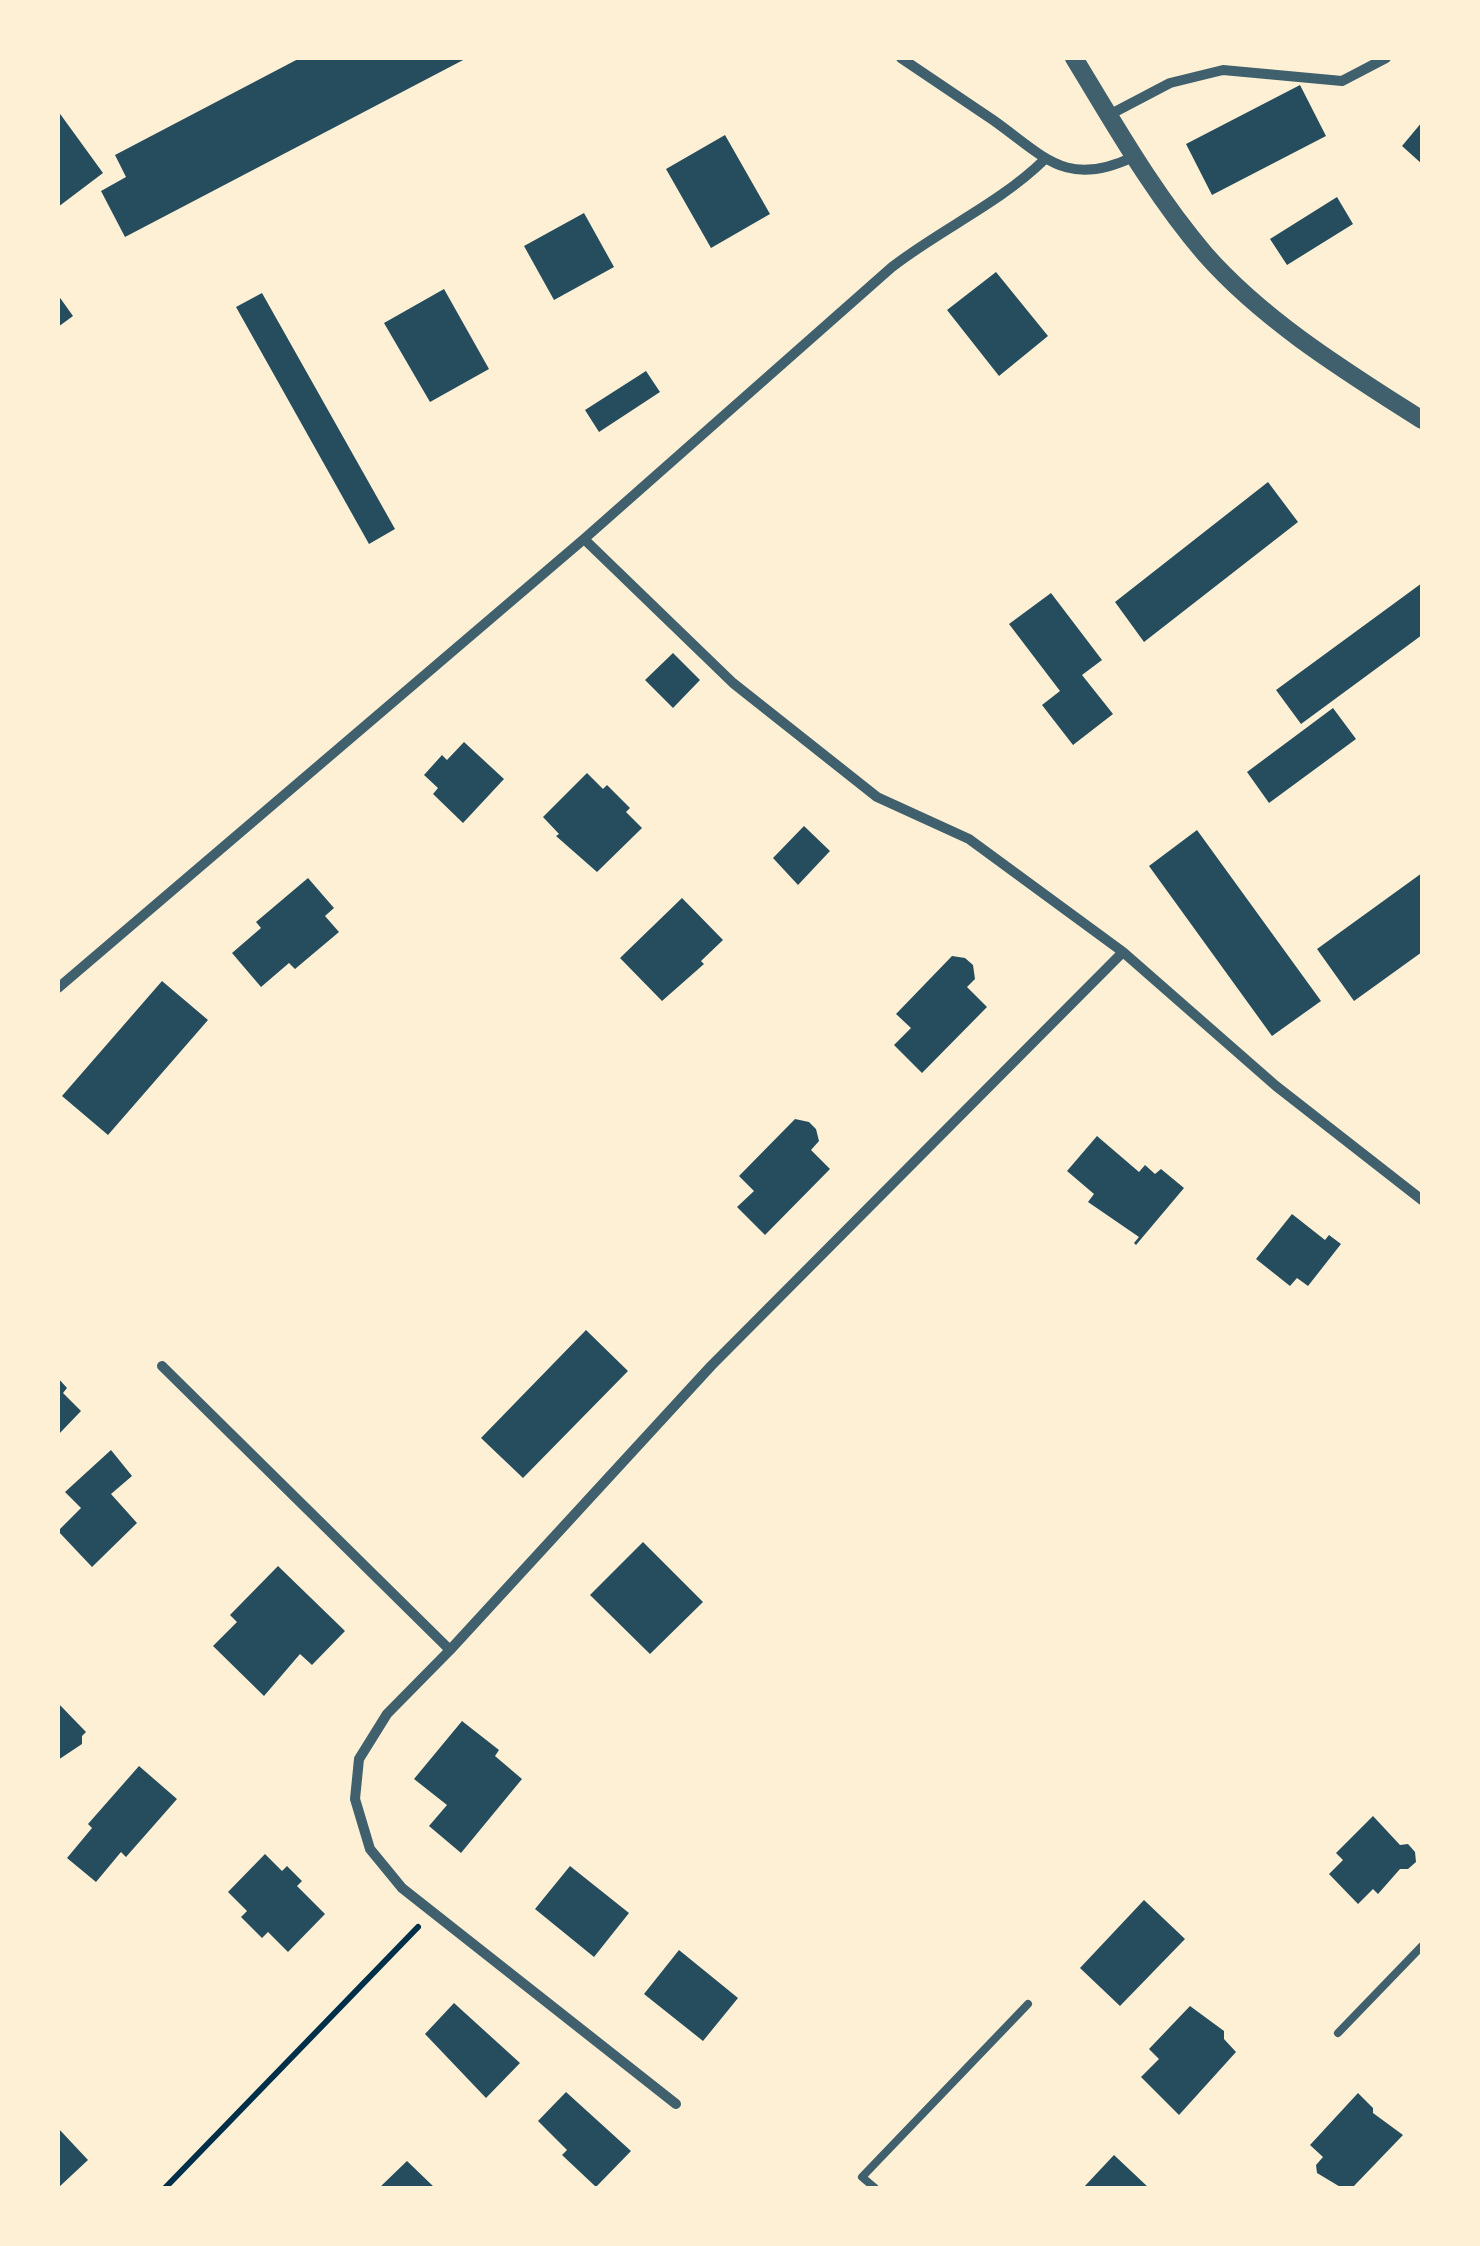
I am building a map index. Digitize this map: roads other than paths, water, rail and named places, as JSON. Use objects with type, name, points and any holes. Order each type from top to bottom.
[{"type":"street","points":[[901,58],[998,123],[1044,160],[1072,168],[1104,170],[1134,157]]},
{"type":"street","points":[[1074,58],[1168,208],[1208,257],[1247,295],[1320,353],[1422,420]]},
{"type":"street","points":[[1109,115],[1170,83],[1223,70],[1342,81],[1386,58]]},
{"type":"street","points":[[58,988],[584,539],[892,267],[925,242],[1020,184],[1044,160]]},
{"type":"street","points":[[584,539],[733,683],[877,797],[969,838],[1122,952],[1276,1086],[1422,1200]]},
{"type":"street","points":[[676,2104],[402,1888],[370,1849],[355,1799],[359,1759],[387,1714],[711,1366],[1122,952]]},
{"type":"street","points":[[162,1366],[450,1650]]},
{"type":"lane","points":[[1338,2033],[1422,1946]]},
{"type":"lane","points":[[875,2188],[862,2177],[1028,2004]]}]
